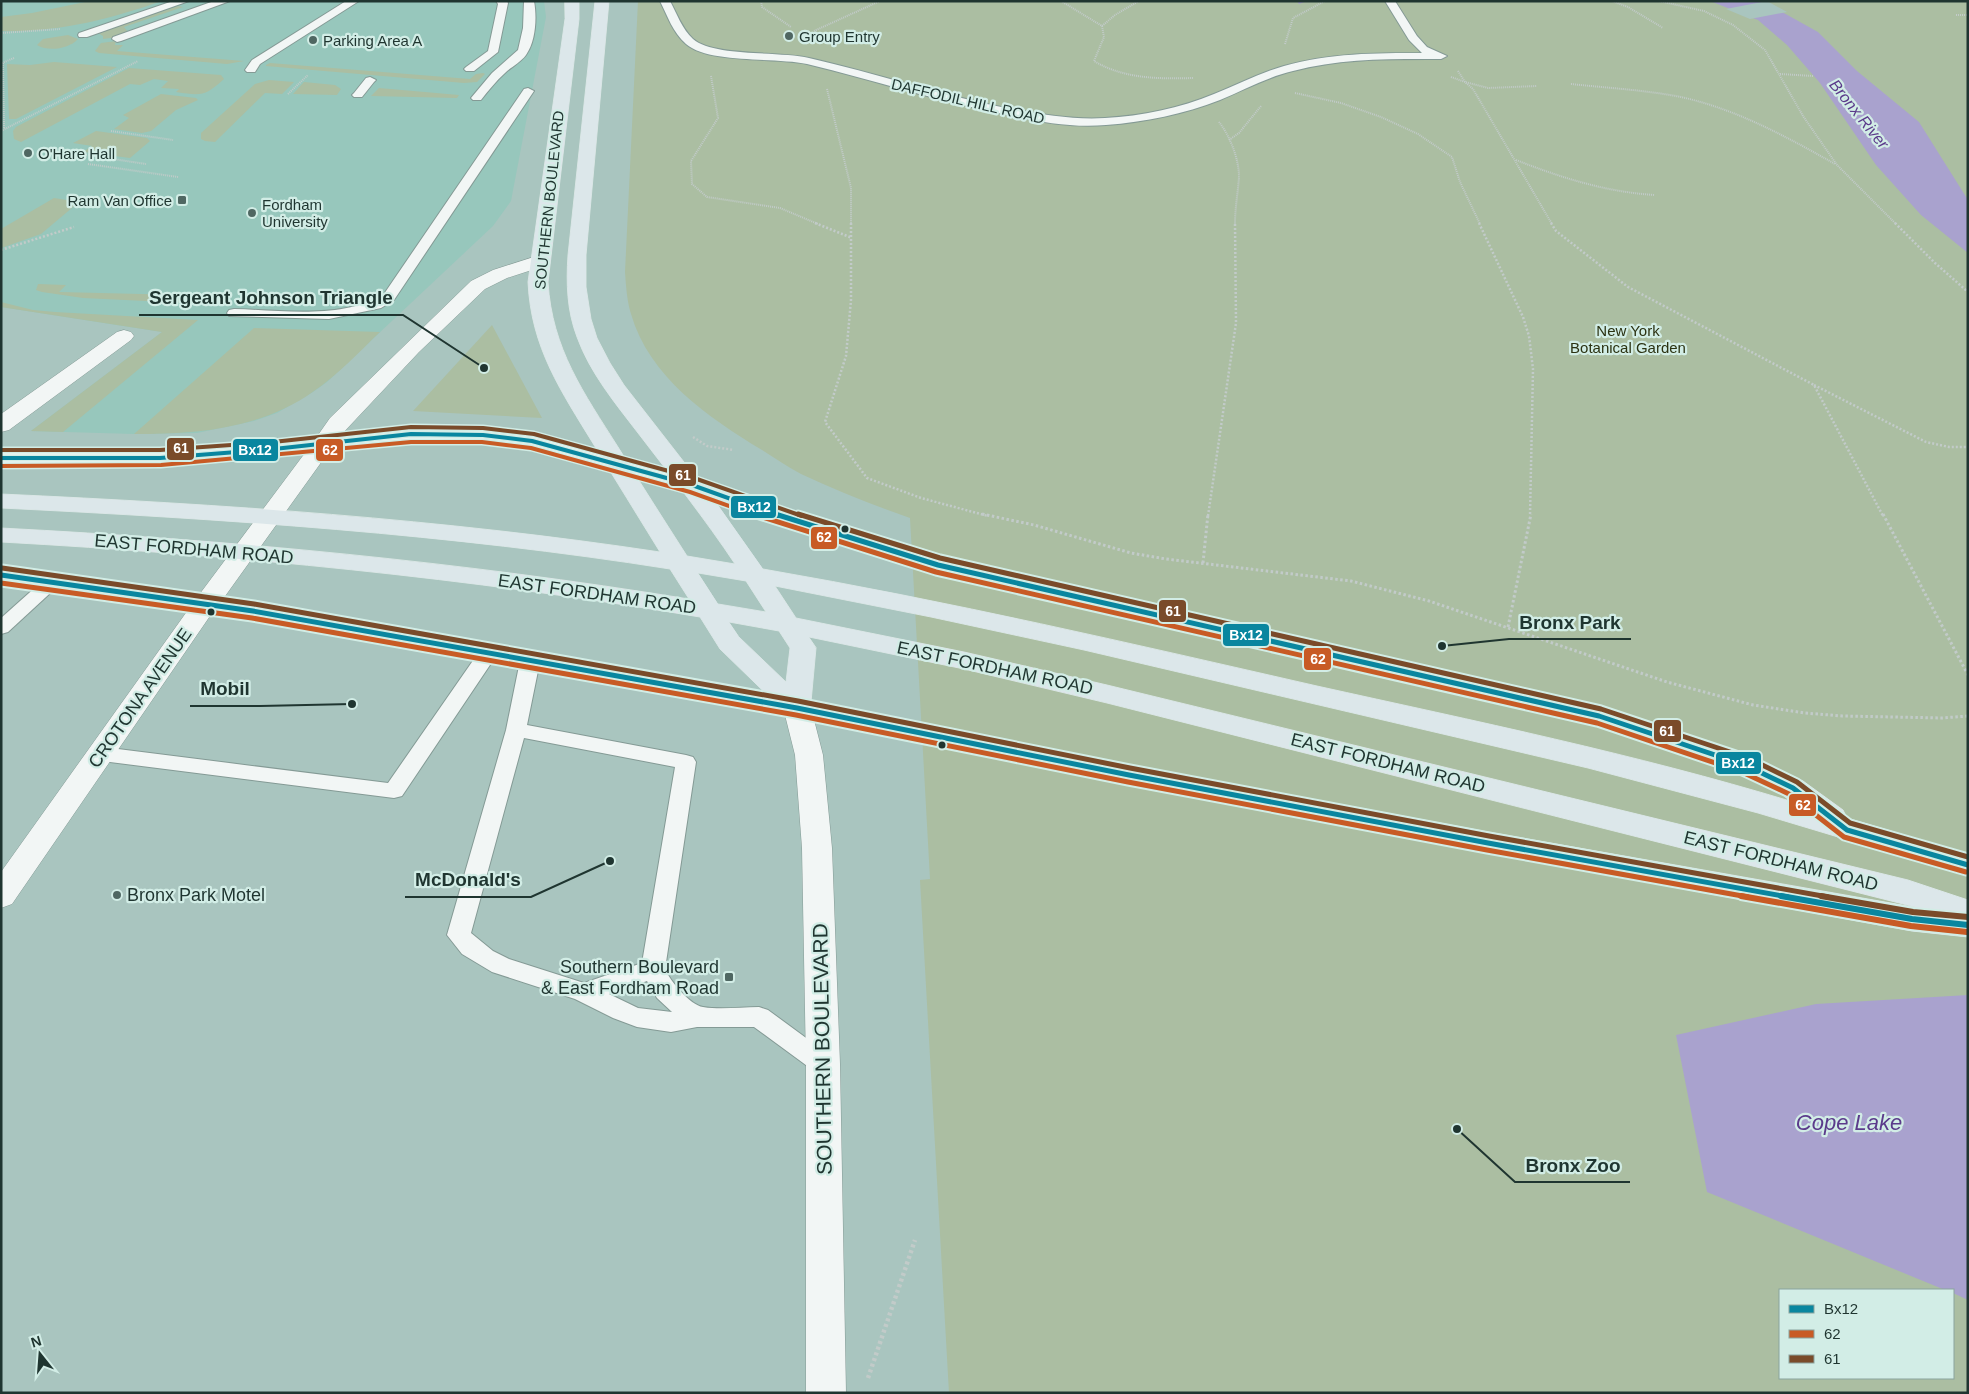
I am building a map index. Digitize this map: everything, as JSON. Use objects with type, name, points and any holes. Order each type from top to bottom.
[{"type":"main road","name":"SOUTHERN BOULEVARD","points":[[572,1],[572,19],[540,261],[538,306],[542,329],[551,354],[564,380],[729,644],[797,708]]},
{"type":"main road","name":"SOUTHERN BOULEVARD","points":[[602,1],[577,255],[576,287],[578,304],[587,338],[599,363],[616,389],[722,526],[803,648],[797,708]]},
{"type":"main road","points":[[692,485],[782,517],[938,564],[1599,716],[1745,764],[1793,788],[1847,830]]},
{"type":"main road","name":"EAST FORDHAM ROAD","points":[[1,501],[194,511],[385,527],[619,554],[734,571],[986,619],[1637,770],[1774,807],[1968,865]]},
{"type":"main road","name":"EAST FORDHAM ROAD","points":[[1,535],[226,551],[432,572],[643,600],[769,621],[918,651],[1090,689],[1908,892],[1968,912]]},
{"type":"main road","points":[[797,708],[1479,841],[1902,918],[1968,925]]},
{"type":"street","name":"CROTONA AVENUE","points":[[1,896],[205,605],[323,444],[351,409],[478,285],[500,274],[540,261]]},
{"type":"street","points":[[1,425],[124,336]]},
{"type":"street","points":[[1,458],[160,458],[323,444],[411,434],[483,434],[532,441],[692,485]]},
{"type":"street","points":[[1,575],[53,581],[263,613],[797,708]]},
{"type":"street","name":"SOUTHERN BOULEVARD","points":[[797,708],[808,755],[817,848],[823,1064],[826,1393]]},
{"type":"lane","points":[[83,35],[184,1]]},
{"type":"lane","points":[[117,40],[225,1]]},
{"type":"lane","points":[[251,70],[256,62],[354,1]]},
{"type":"lane","points":[[470,69],[493,52],[502,1]]},
{"type":"lane","points":[[477,98],[501,70],[520,55],[523,50],[531,9],[529,1]]},
{"type":"lane","name":"DAFFODIL HILL ROAD","points":[[664,1],[688,41],[697,47],[711,51],[790,58],[977,106],[1044,120],[1082,122],[1120,121],[1170,112],[1204,101],[1248,83],[1298,67],[1332,60],[1387,56],[1441,56],[1423,49],[1413,38],[1390,1]]},
{"type":"lane","points":[[358,95],[370,80]]},
{"type":"lane","points":[[249,297],[234,313],[329,316],[376,305],[389,297],[528,91]]},
{"type":"lane","points":[[1,628],[53,581]]},
{"type":"lane","points":[[102,754],[394,791],[488,653]]},
{"type":"lane","points":[[530,661],[516,730],[459,935],[468,947],[482,957],[511,969],[584,993],[642,1019],[677,1023],[697,1017],[760,1017],[823,1064]]},
{"type":"lane","points":[[516,730],[686,762],[653,969],[661,987],[681,1006],[697,1017]]},
{"type":"lane","points":[[584,993],[653,969]]},
{"type":"path","points":[[761,1],[762,7],[791,27]]},
{"type":"path","points":[[814,31],[880,1]]},
{"type":"path","points":[[1061,1],[1102,26],[1104,37],[1094,61],[1103,67],[1126,74],[1156,77],[1200,77]]},
{"type":"path","points":[[1102,26],[1115,14],[1139,1]]},
{"type":"path","points":[[1278,47],[1285,44],[1290,36],[1290,22],[1297,14],[1314,8],[1325,1]]},
{"type":"path","points":[[1612,1],[1628,7],[1663,28]]},
{"type":"path","points":[[1658,1],[1704,11],[1733,25],[1765,50],[1803,116],[1837,165],[1935,263],[1968,292]]},
{"type":"path","points":[[1956,15],[1968,15]]},
{"type":"path","points":[[711,51],[708,61],[718,118],[691,161],[692,184],[707,197],[780,208],[829,228],[841,235],[852,237]]},
{"type":"path","points":[[4,129],[2,63],[14,58]]},
{"type":"path","points":[[1,131],[138,61]]},
{"type":"path","points":[[830,68],[823,75],[851,188],[852,237],[851,300],[846,356],[826,422],[867,478],[921,498],[965,511],[1034,525],[1131,553],[1166,559],[1350,581],[1429,601],[1667,682],[1753,704],[1805,713],[1842,716],[1942,718],[1968,716]]},
{"type":"path","points":[[1780,74],[1813,76]]},
{"type":"path","points":[[288,94],[308,75]]},
{"type":"path","points":[[1446,75],[1488,88],[1537,86]]},
{"type":"path","points":[[1465,82],[1473,89],[1556,231],[1628,287],[1926,442],[1949,447],[1968,447]]},
{"type":"path","points":[[1571,84],[1641,92],[1695,101],[1792,139],[1837,165]]},
{"type":"path","points":[[1299,87],[1291,92],[1341,104],[1381,117],[1418,134],[1452,157],[1460,182],[1523,317],[1529,336],[1533,369],[1531,513],[1508,627]]},
{"type":"path","points":[[1203,563],[1210,490],[1236,323],[1235,220],[1239,174],[1226,132],[1204,101]]},
{"type":"path","points":[[1229,140],[1239,133],[1259,107],[1267,103]]},
{"type":"path","points":[[111,131],[173,140]]},
{"type":"path","points":[[80,154],[146,164]]},
{"type":"path","points":[[1514,160],[1588,187],[1624,194],[1655,195]]},
{"type":"path","points":[[88,164],[178,177]]},
{"type":"path","points":[[1,250],[74,228]]},
{"type":"path","points":[[1814,385],[1968,675]]},
{"type":"path","points":[[866,1384],[915,1240]]},
{"type":"shaded area","name":"Fordham University","points":[[1,1],[544,1],[546,17],[511,201],[493,226],[327,382],[277,413],[254,421],[197,433],[134,434],[31,431],[162,332],[1,307]]},
{"type":"green space","points":[[90,1],[162,1],[123,14],[63,27],[42,30],[1,31],[1,17],[32,13]]},
{"type":"green space","name":"New York Botanical Garden","points":[[638,1],[1968,1],[1968,1393],[949,1393],[920,880],[930,879],[910,518],[855,498],[801,474],[742,438],[702,410],[666,376],[652,357],[640,337],[631,314],[625,272]]},
{"type":"green space","points":[[178,6],[183,7],[124,27],[128,32],[118,37],[103,39],[103,36],[98,33]]},
{"type":"green space","points":[[68,35],[78,39],[64,47],[52,49],[37,45],[43,39]]},
{"type":"green space","points":[[116,41],[115,45],[123,45],[117,51],[244,61],[227,64],[99,53],[95,51],[101,43]]},
{"type":"green space","points":[[54,62],[117,67],[16,119],[9,119],[7,64],[30,65]]},
{"type":"green space","points":[[270,63],[470,79],[476,74],[485,74],[477,82],[464,83],[266,66]]},
{"type":"green space","points":[[129,68],[221,75],[224,79],[207,92],[198,94],[176,92],[179,89],[161,88],[168,81],[154,79],[140,85],[130,84],[21,142],[14,139],[13,131],[16,127]]},
{"type":"green space","points":[[269,80],[294,82],[282,94],[265,93],[215,142],[201,139],[201,133],[255,84]]},
{"type":"green space","points":[[304,82],[335,85],[341,89],[337,95],[293,94]]},
{"type":"green space","points":[[379,88],[459,95],[457,98],[371,96]]},
{"type":"green space","points":[[161,94],[196,98],[198,100],[176,110],[151,131],[142,133],[114,129],[129,118],[123,115]]},
{"type":"green space","points":[[96,131],[147,138],[150,141],[130,158],[83,152],[92,146],[73,143]]},
{"type":"green space","points":[[54,198],[79,202],[41,234],[1,248],[1,229]]},
{"type":"green space","points":[[38,284],[66,285],[59,292],[224,296],[217,303],[209,304],[83,298],[42,292],[36,290]]},
{"type":"green space","points":[[1,302],[33,310],[198,320],[63,432],[31,431],[162,332],[1,307]]},
{"type":"green space","points":[[492,325],[542,418],[413,411]]},
{"type":"green space","points":[[254,328],[380,332],[323,385],[294,404],[273,414],[228,427],[182,433],[134,434]]},
{"type":"water","name":"Bronx River","points":[[1710,1],[1762,1],[1818,32],[1857,71],[1919,122],[1968,200],[1968,253],[1921,215],[1876,165],[1820,83],[1787,45],[1758,20]]},
{"type":"water","name":"Cope Lake","points":[[1968,995],[1968,1300],[1954,1293],[1954,1289],[1943,1289],[1707,1192],[1676,1035],[1816,1004]]},
{"type":"pier","points":[[1767,1],[1787,12],[1750,19],[1726,9]]},
{"type":"waterway","points":[[1299,2],[1304,1]]},
{"type":"transit line","name":"61","points":[[1,450],[160,450],[273,442],[411,427],[483,428],[534,434],[694,478],[784,510],[940,558],[1601,709],[1748,758],[1797,782],[1850,823],[1968,857]]},
{"type":"transit line","name":"Bx12","points":[[1,458],[160,458],[274,449],[411,434],[483,435],[532,441],[692,485],[782,517],[938,565],[1599,716],[1745,765],[1793,788],[1847,830],[1968,865]]},
{"type":"transit line","name":"62","points":[[1,466],[161,465],[411,442],[482,442],[531,448],[690,492],[780,524],[936,572],[1597,723],[1742,772],[1789,794],[1844,837],[1966,872]]},
{"type":"transit line","name":"61","points":[[2,568],[254,604],[798,701],[1130,768],[1489,836],[1913,912],[1968,917]]},
{"type":"transit line","name":"Bx12","points":[[1,575],[253,611],[797,708],[1129,775],[1488,843],[1912,919],[1968,925]]},
{"type":"transit line","name":"62","points":[[1,583],[252,618],[796,715],[1128,782],[1487,850],[1911,926],[1967,932]]},
{"type":"place","name":"Group Entry","points":[[789,36]]},
{"type":"place","name":"Parking Area A","points":[[313,40]]},
{"type":"place","name":"O'Hare Hall","points":[[28,153]]},
{"type":"place","name":"Ram Van Office","points":[[182,200]]},
{"type":"place","name":"Fordham University","points":[[252,213]]},
{"type":"place","name":"Sergeant Johnson Triangle","points":[[484,368]]},
{"type":"place","name":"Bronx Park","points":[[1442,646]]},
{"type":"place","name":"Mobil","points":[[352,704]]},
{"type":"place","name":"McDonald's","points":[[610,861]]},
{"type":"place","name":"Bronx Park Motel","points":[[117,895]]},
{"type":"place","name":"Southern Boulevard & East Fordham Road","points":[[729,977]]},
{"type":"place","name":"Bronx Zoo","points":[[1457,1129]]}]
